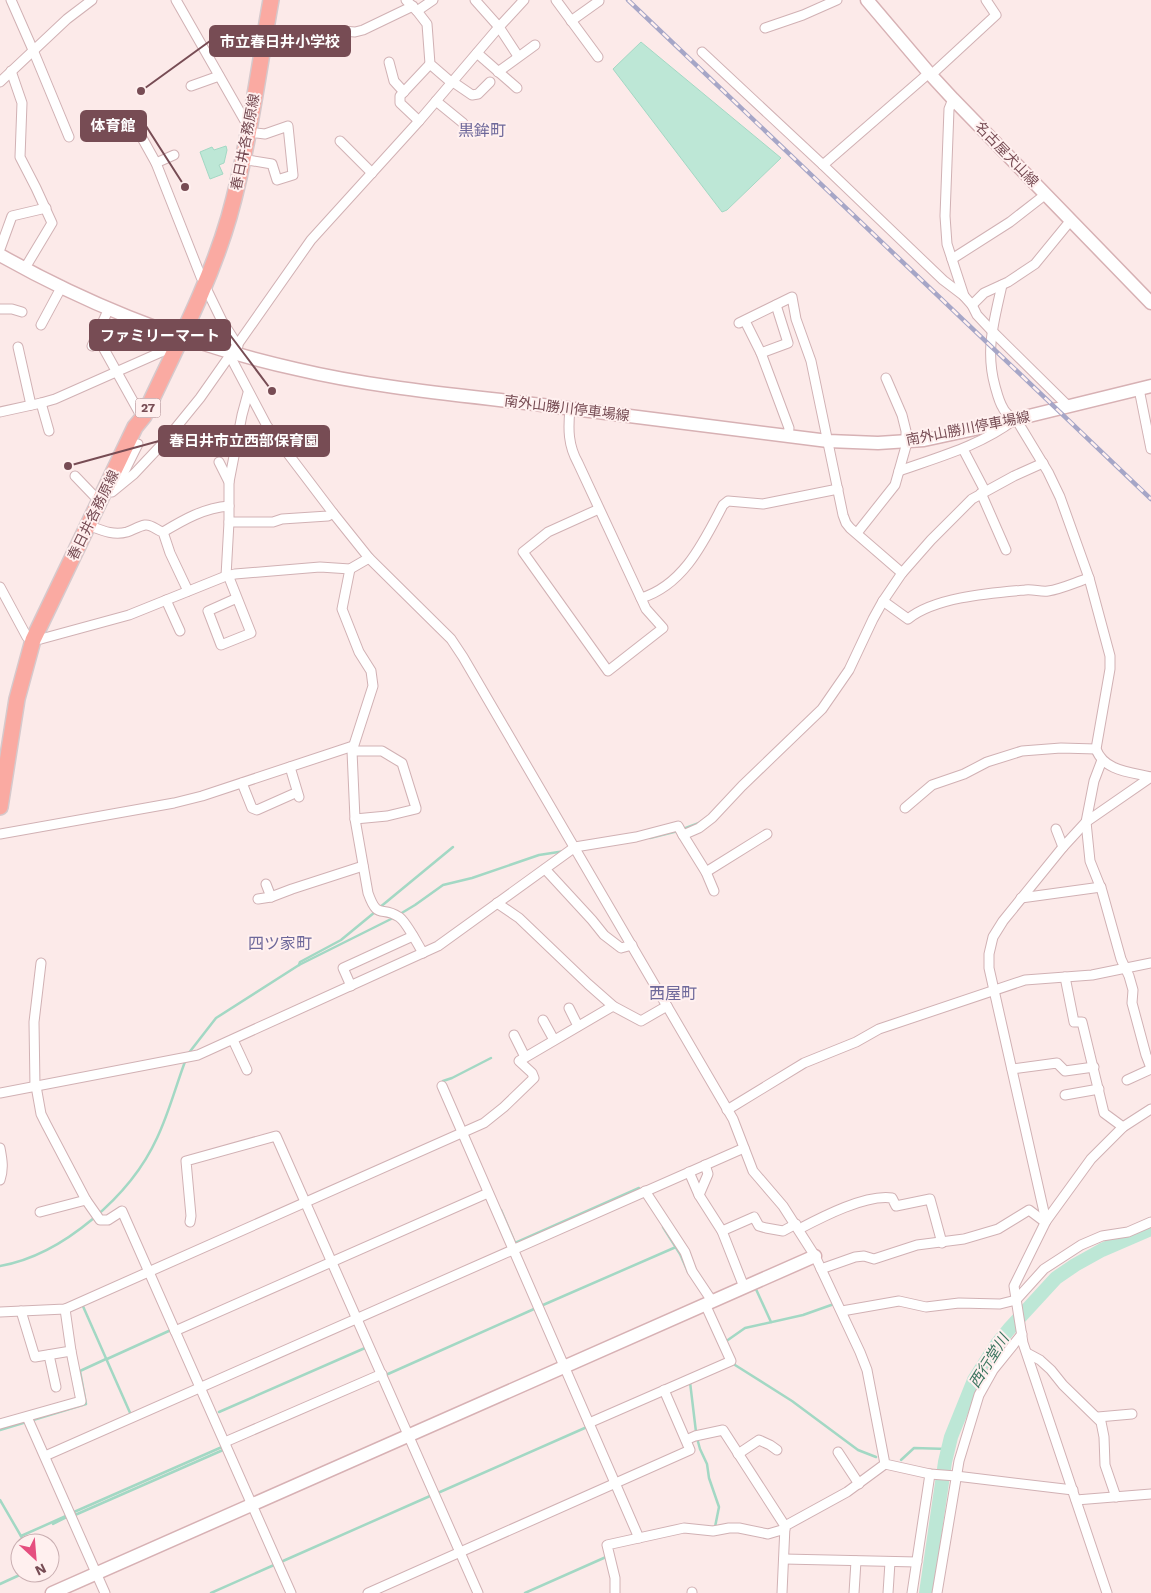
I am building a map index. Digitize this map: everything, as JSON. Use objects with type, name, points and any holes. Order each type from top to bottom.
[{"type":"main road","name":"春日井各務原線","points":[[0,807],[17,699],[33,640],[88,525],[107,493],[135,427],[144,416],[206,284],[229,217],[248,130],[271,0]]},
{"type":"main road","name":"名古屋犬山線","points":[[867,0],[953,99],[1151,303]]},
{"type":"main road","name":"南外山勝川停車場線","points":[[0,255],[179,341],[233,352],[297,370],[382,385],[828,441],[878,443],[924,440],[1145,388]]},
{"type":"main road","points":[[52,1593],[815,1256]]},
{"type":"street","points":[[11,0],[69,138]]},
{"type":"street","points":[[1,79],[67,19],[92,0]]},
{"type":"street","points":[[176,0],[248,130],[265,134],[288,126],[293,175],[277,180],[272,164],[242,159]]},
{"type":"street","points":[[342,31],[355,32],[363,30],[412,6],[433,0]]},
{"type":"street","points":[[475,0],[498,27],[518,56]]},
{"type":"street","points":[[107,493],[134,474],[165,441],[200,398],[311,240],[419,121],[498,27],[524,0]]},
{"type":"street","points":[[556,0],[598,57]]},
{"type":"street","points":[[765,28],[837,0]]},
{"type":"street","points":[[823,165],[996,15],[986,0]]},
{"type":"street","points":[[571,21],[599,1]]},
{"type":"street","points":[[412,6],[427,24],[430,64],[472,95],[478,94],[490,82]]},
{"type":"street","points":[[498,72],[535,45]]},
{"type":"street","points":[[702,52],[943,280],[964,296],[972,304],[977,315],[1068,406]]},
{"type":"street","points":[[476,53],[517,88]]},
{"type":"street","points":[[389,62],[394,81],[404,92]]},
{"type":"street","points":[[419,121],[400,103],[400,96],[430,64]]},
{"type":"street","points":[[11,71],[22,103],[20,157],[52,223],[25,268]]},
{"type":"street","points":[[191,86],[219,76]]},
{"type":"street","points":[[953,99],[949,108],[944,216],[947,244],[964,296]]},
{"type":"street","points":[[436,101],[463,124]]},
{"type":"street","points":[[131,118],[156,163],[201,277],[222,321],[248,394],[267,426],[369,558],[451,638],[733,1119],[753,1171],[783,1206],[815,1256],[867,1370],[886,1464]]},
{"type":"street","points":[[340,141],[372,173]]},
{"type":"street","points":[[156,163],[174,155]]},
{"type":"street","points":[[952,259],[1010,222],[1046,194]]},
{"type":"street","points":[[0,249],[12,216],[46,208]]},
{"type":"street","points":[[972,304],[984,293],[1002,285],[1035,264],[1072,220]]},
{"type":"street","points":[[1002,285],[992,330],[990,352],[991,370],[997,393],[1003,408],[1015,420],[1043,462],[1060,497],[1089,578],[1110,656],[1110,668],[1096,748],[1102,760],[1111,767],[1151,777]]},
{"type":"street","points":[[42,325],[62,286]]},
{"type":"street","points":[[788,436],[789,428],[761,353],[742,322],[792,297],[796,319],[811,361],[842,515],[846,523],[902,573]]},
{"type":"street","points":[[761,353],[788,343],[776,305]]},
{"type":"street","points":[[0,309],[12,308],[22,312]]},
{"type":"street","points":[[92,346],[109,308]]},
{"type":"street","points":[[0,412],[55,399],[179,341]]},
{"type":"street","points":[[18,347],[31,405]]},
{"type":"street","points":[[104,349],[139,412],[144,416]]},
{"type":"street","points":[[857,533],[895,485],[907,441],[896,397],[886,378]]},
{"type":"street","points":[[1145,388],[1151,449]]},
{"type":"street","points":[[237,598],[208,611],[221,645],[251,633],[237,598],[227,576],[230,522],[229,482],[236,442],[248,394]]},
{"type":"street","points":[[40,403],[49,431]]},
{"type":"street","points":[[570,409],[568,431],[573,454],[599,509],[641,598],[646,609],[663,628],[608,671],[523,552],[548,532],[599,509]]},
{"type":"street","points":[[898,471],[962,449],[1015,420]]},
{"type":"street","points":[[107,493],[138,444]]},
{"type":"street","points":[[962,449],[983,492],[1006,550]]},
{"type":"street","points":[[219,462],[229,482]]},
{"type":"street","points":[[683,835],[699,828],[712,818],[742,786],[822,709],[849,670],[883,601],[916,555],[972,499],[1043,462]]},
{"type":"street","points":[[75,476],[107,493]]},
{"type":"street","points":[[641,598],[651,595],[666,586],[680,574],[700,548],[723,504],[728,501],[764,504],[838,489]]},
{"type":"street","points":[[88,525],[106,532],[121,533],[150,525],[160,532],[164,532],[198,512],[229,506]]},
{"type":"street","points":[[230,522],[273,522],[328,516],[333,513]]},
{"type":"street","points":[[164,532],[170,553],[188,591]]},
{"type":"street","points":[[1,592],[27,637],[33,640],[129,616],[188,591],[235,574],[320,567],[350,569],[369,558]]},
{"type":"street","points":[[350,569],[342,609],[359,652],[371,672],[373,686],[353,749],[355,819],[368,893],[372,904],[378,911],[401,918],[423,953]]},
{"type":"street","points":[[883,601],[908,619],[916,612],[965,596],[1027,590],[1048,591],[1089,578]]},
{"type":"street","points":[[166,600],[180,631]]},
{"type":"street","points":[[904,808],[932,785],[964,774],[987,762],[1022,751],[1096,748]]},
{"type":"street","points":[[0,834],[174,803],[353,749],[382,751],[402,764],[416,809],[387,816],[355,819]]},
{"type":"street","points":[[1102,760],[1094,781],[1086,822],[1090,861],[1125,969],[1129,976],[1133,990],[1132,1004],[1151,1069],[1127,1080]]},
{"type":"street","points":[[242,783],[252,808],[257,810],[296,795],[290,767]]},
{"type":"street","points":[[1045,1222],[988,968],[993,937],[1003,921],[1063,847],[1086,822],[1151,777]]},
{"type":"street","points":[[0,1093],[198,1055],[234,1040],[438,946],[576,849],[678,826],[706,872],[714,891]]},
{"type":"street","points":[[1056,829],[1063,847]]},
{"type":"street","points":[[706,872],[767,834]]},
{"type":"street","points":[[258,899],[271,897],[363,866]]},
{"type":"street","points":[[545,869],[604,935],[621,948],[632,945]]},
{"type":"street","points":[[266,884],[271,897]]},
{"type":"street","points":[[1022,898],[1100,887]]},
{"type":"street","points":[[497,903],[519,918],[613,1006],[640,1021],[667,1006]]},
{"type":"street","points":[[351,986],[344,968],[413,936]]},
{"type":"street","points":[[41,963],[34,1022],[35,1087],[41,1114],[86,1200],[100,1220],[108,1220],[122,1211],[291,1593]]},
{"type":"street","points":[[727,1110],[804,1063],[856,1042],[879,1030],[994,990],[1025,980],[1092,975],[1151,963]]},
{"type":"street","points":[[1065,977],[1074,1022],[1082,1022],[1104,1113],[1123,1127]]},
{"type":"street","points":[[0,1312],[65,1309],[484,1123],[534,1078],[532,1073],[519,1060],[613,1006]]},
{"type":"street","points":[[569,1008],[578,1026]]},
{"type":"street","points":[[543,1020],[554,1040]]},
{"type":"street","points":[[514,1035],[526,1057]]},
{"type":"street","points":[[234,1040],[247,1070]]},
{"type":"street","points":[[1012,1069],[1057,1063],[1065,1071],[1094,1067]]},
{"type":"street","points":[[442,1086],[639,1538]]},
{"type":"street","points":[[1066,1095],[1099,1089]]},
{"type":"street","points":[[1107,1593],[1026,1353],[1014,1286],[1045,1222],[1091,1159],[1123,1127],[1151,1109]]},
{"type":"street","points":[[190,1222],[186,1161],[276,1136],[478,1593]]},
{"type":"street","points":[[0,1148],[3,1172],[0,1180]]},
{"type":"street","points":[[45,1456],[744,1148]]},
{"type":"street","points":[[698,1195],[708,1174],[705,1165]]},
{"type":"street","points":[[689,1172],[698,1195],[722,1231],[744,1287]]},
{"type":"street","points":[[589,1423],[731,1361],[709,1303],[692,1271],[685,1252],[645,1191]]},
{"type":"street","points":[[175,1331],[488,1193]]},
{"type":"street","points":[[722,1231],[754,1216],[759,1226],[783,1231],[838,1209],[883,1197],[892,1198],[896,1206],[930,1199],[942,1243]]},
{"type":"street","points":[[40,1212],[86,1200]]},
{"type":"street","points":[[821,1269],[854,1257],[864,1256],[874,1259],[917,1245],[964,1239],[998,1228],[1029,1210],[1045,1222]]},
{"type":"street","points":[[842,1312],[899,1301],[926,1307],[959,1303],[1000,1304],[1016,1301],[1044,1269],[1081,1245],[1102,1236],[1128,1232],[1151,1222]]},
{"type":"street","points":[[0,1424],[81,1401],[65,1309]]},
{"type":"street","points":[[21,1311],[35,1357],[71,1351]]},
{"type":"street","points":[[937,1593],[955,1476],[979,1395],[993,1370],[1021,1331]]},
{"type":"street","points":[[1026,1353],[1040,1360],[1102,1422],[1105,1466],[1116,1497]]},
{"type":"street","points":[[49,1355],[56,1387]]},
{"type":"street","points":[[225,1442],[382,1374]]},
{"type":"street","points":[[368,1593],[690,1450],[664,1390]]},
{"type":"street","points":[[1098,1416],[1132,1414]]},
{"type":"street","points":[[27,1417],[105,1593]]},
{"type":"street","points":[[686,1440],[695,1436],[723,1430],[785,1527],[782,1593]]},
{"type":"street","points":[[738,1454],[759,1440],[777,1450]]},
{"type":"street","points":[[838,1452],[859,1484]]},
{"type":"street","points":[[615,1593],[615,1578],[607,1546],[684,1528],[712,1531],[739,1528],[768,1534],[785,1527],[859,1484],[886,1464],[932,1474],[1073,1490]]},
{"type":"street","points":[[912,1593],[932,1474]]},
{"type":"street","points":[[1076,1500],[1151,1494]]},
{"type":"street","points":[[784,1559],[917,1562]]},
{"type":"street","points":[[854,1593],[856,1561]]},
{"type":"street","points":[[888,1593],[890,1562]]},
{"type":"shaded area","points":[[641,42],[781,158],[727,210],[722,212],[613,69]]},
{"type":"shaded area","points":[[226,146],[224,163],[219,165],[223,174],[210,179],[200,152],[212,147],[214,150]]},
{"type":"waterway","points":[[683,829],[699,823]]},
{"type":"waterway","points":[[650,838],[678,831]]},
{"type":"waterway","points":[[379,908],[453,847]]},
{"type":"waterway","points":[[400,914],[443,885],[472,878],[539,855],[565,851]]},
{"type":"waterway","points":[[299,965],[300,962],[341,940],[375,912]]},
{"type":"waterway","points":[[188,1054],[216,1018],[299,965],[395,917]]},
{"type":"waterway","points":[[444,1084],[443,1081],[491,1058]]},
{"type":"waterway","points":[[0,1266],[24,1260],[71,1236],[113,1201],[145,1159],[157,1138],[186,1059]]},
{"type":"waterway","points":[[501,1210],[515,1243],[639,1188]]},
{"type":"waterway","points":[[663,1227],[680,1254],[688,1272]]},
{"type":"waterway","name":"西行堂川","points":[[926,1593],[945,1462],[951,1437],[974,1380],[997,1344],[1056,1278],[1102,1250],[1151,1229]]},
{"type":"waterway","points":[[543,1305],[676,1247]]},
{"type":"waterway","points":[[755,1287],[771,1322]]},
{"type":"waterway","points":[[82,1304],[131,1415]]},
{"type":"waterway","points":[[725,1342],[745,1328],[803,1315],[834,1304]]},
{"type":"waterway","points":[[388,1374],[534,1309]]},
{"type":"waterway","points":[[107,1359],[171,1330]]},
{"type":"waterway","points":[[219,1412],[366,1349]]},
{"type":"waterway","points":[[0,1430],[86,1404],[80,1371],[106,1359]]},
{"type":"waterway","points":[[733,1361],[735,1365],[792,1401],[858,1450],[876,1457]]},
{"type":"waterway","points":[[690,1382],[696,1432]]},
{"type":"waterway","points":[[440,1492],[587,1427]]},
{"type":"waterway","points":[[697,1438],[707,1464],[709,1478],[719,1507],[715,1527]]},
{"type":"waterway","points":[[74,1512],[222,1447]]},
{"type":"waterway","points":[[901,1460],[914,1448],[948,1449]]},
{"type":"waterway","points":[[74,1514],[223,1450]]},
{"type":"waterway","points":[[283,1561],[430,1496]]},
{"type":"waterway","points":[[0,1500],[19,1533]]},
{"type":"waterway","points":[[28,1533],[66,1516]]},
{"type":"waterway","points":[[53,1524],[67,1517]]},
{"type":"waterway","points":[[525,1593],[606,1557]]},
{"type":"waterway","points":[[211,1593],[274,1565]]},
{"type":"waterway","points":[[0,1584],[10,1579]]},
{"type":"railway","points":[[628,0],[1151,499]]},
{"type":"place","name":"市立春日井小学校","points":[[141,91]]},
{"type":"place","name":"体育館","points":[[185,187]]},
{"type":"place","name":"ファミリーマート","points":[[272,391]]},
{"type":"place","name":"春日井市立西部保育園","points":[[68,466]]},
{"type":"district","name":"黒鉾町","points":[[482,130]]},
{"type":"district","name":"四ツ家町","points":[[280,943]]},
{"type":"district","name":"西屋町","points":[[673,993]]}]
